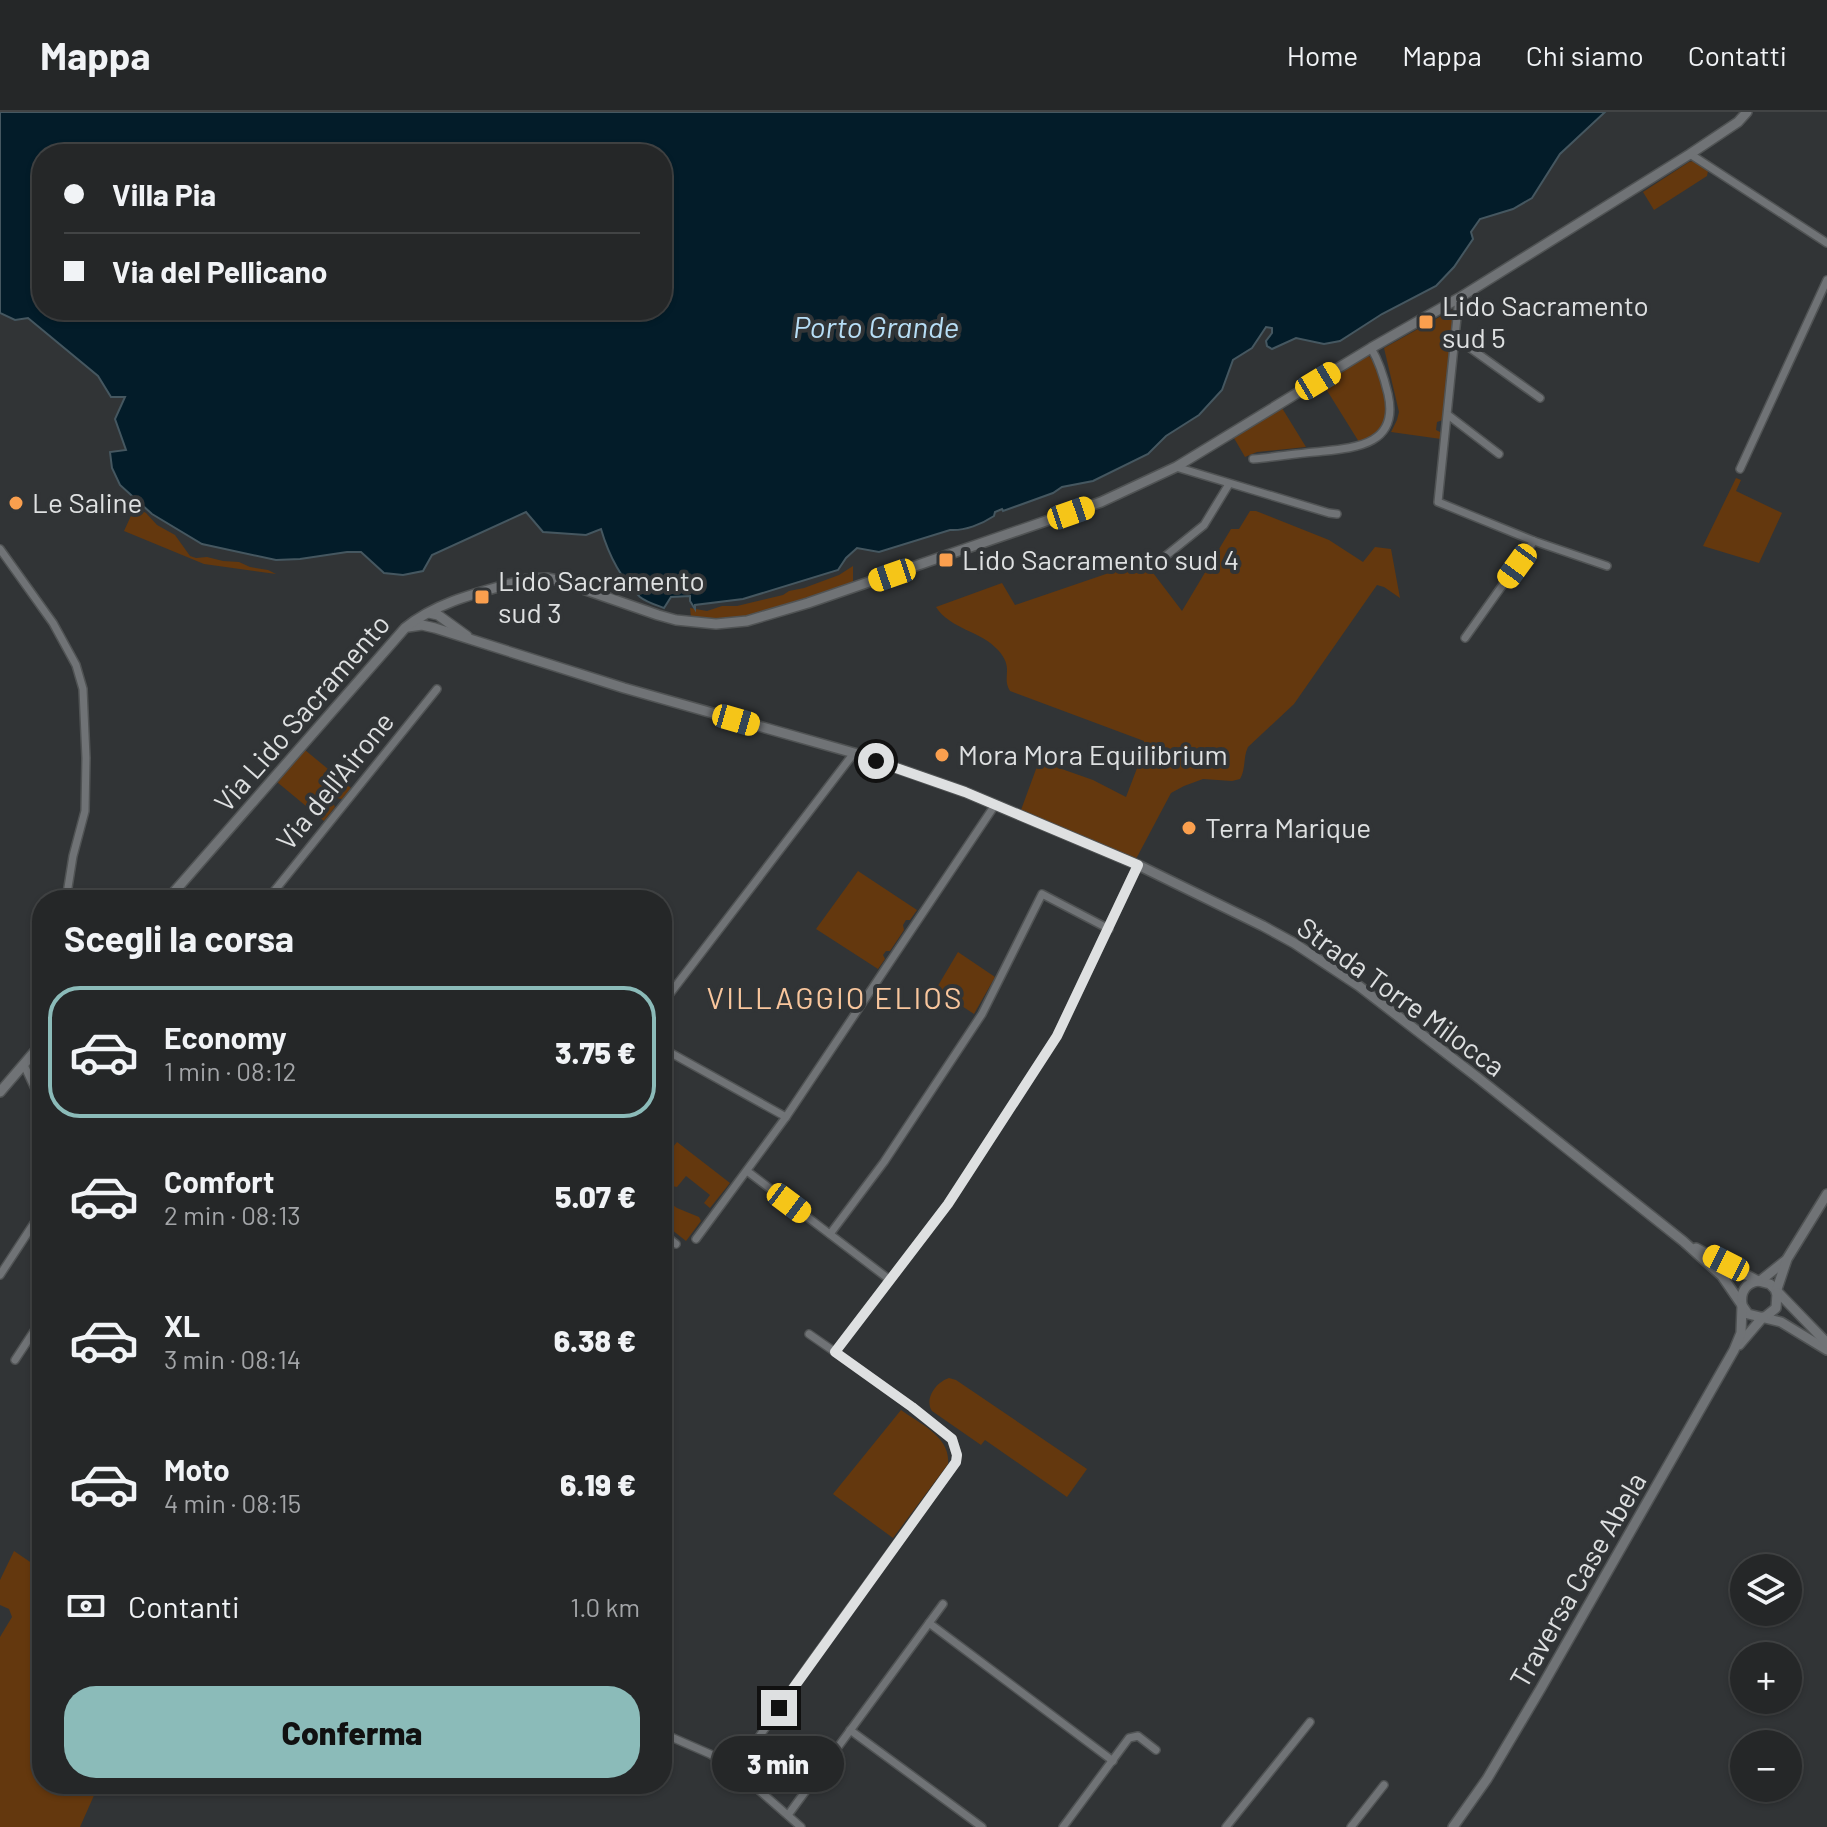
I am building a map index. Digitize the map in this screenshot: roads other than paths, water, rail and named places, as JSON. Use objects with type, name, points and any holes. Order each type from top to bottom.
[{"type":"street","name":"Via Lido Sacramento","points":[[176,890],[405,628],[428,612],[527,579],[547,578],[676,620],[716,624],[747,621],[795,608],[1101,502],[1176,467],[1459,298],[1690,154],[1738,122],[1747,112]]},
{"type":"street","points":[[1690,154],[1827,243]]},
{"type":"street","points":[[1740,469],[1827,280]]},
{"type":"street","points":[[1438,502],[1459,298]]},
{"type":"street","points":[[1456,338],[1540,398]]},
{"type":"street","points":[[1253,459],[1361,447],[1380,435],[1389,418],[1390,404],[1381,364],[1371,348]]},
{"type":"street","points":[[1448,415],[1499,454]]},
{"type":"street","points":[[1176,467],[1337,514]]},
{"type":"street","points":[[1152,567],[1204,525],[1229,484]]},
{"type":"street","points":[[1427,499],[1607,566]]},
{"type":"street","points":[[1465,638],[1534,541]]},
{"type":"street","points":[[0,549],[53,623],[76,665],[83,689],[85,811],[68,890]]},
{"type":"street","points":[[454,601],[451,613],[457,629]]},
{"type":"street","points":[[435,628],[428,618],[428,612],[438,615],[473,640]]},
{"type":"street","name":"Strada Torre Milocca","points":[[405,628],[422,625],[435,628],[624,688],[854,753],[965,792],[1138,865],[1283,937],[1359,986],[1683,1241]]},
{"type":"street","name":"Via dell'Airone","points":[[275,890],[437,689]]},
{"type":"street","points":[[672,991],[854,753]]},
{"type":"street","points":[[696,1239],[786,1117],[995,805]]},
{"type":"street","points":[[835,1352],[948,1204],[1057,1036],[1138,865]]},
{"type":"street","points":[[830,1234],[884,1162],[982,1014],[1042,894],[1109,929]]},
{"type":"street","points":[[672,1054],[786,1117]]},
{"type":"street","points":[[0,1092],[32,1055]]},
{"type":"street","points":[[24,1065],[32,1082]]},
{"type":"street","points":[[747,1171],[890,1280]]},
{"type":"street","points":[[1734,1350],[1776,1308],[1776,1293],[1787,1259],[1827,1194]]},
{"type":"street","points":[[0,1275],[32,1226]]},
{"type":"street","points":[[672,1241],[676,1244]]},
{"type":"street","points":[[1683,1241],[1770,1284],[1827,1343]]},
{"type":"street","points":[[1683,1241],[1722,1276],[1745,1311],[1753,1317],[1764,1317],[1789,1326],[1827,1350]]},
{"type":"street","points":[[1734,1350],[1741,1333],[1741,1296],[1744,1289],[1787,1259]]},
{"type":"street","points":[[15,1360],[32,1334]]},
{"type":"street","points":[[736,1770],[956,1462],[952,1439],[809,1334]]},
{"type":"street","name":"Traversa Case Abela","points":[[1453,1827],[1487,1779],[1541,1688],[1734,1350]]},
{"type":"street","points":[[788,1815],[943,1604]]},
{"type":"street","points":[[929,1623],[1113,1761]]},
{"type":"street","points":[[1226,1827],[1310,1722]]},
{"type":"street","points":[[850,1730],[982,1827]]},
{"type":"street","points":[[1063,1827],[1129,1738],[1138,1736],[1156,1750]]},
{"type":"street","points":[[672,1737],[710,1754],[736,1770],[801,1827]]},
{"type":"street","points":[[1351,1827],[1384,1785]]},
{"type":"water","name":"Porto Grande","points":[[0,112],[1605,112],[1560,154],[1532,198],[1513,209],[1480,219],[1471,232],[1473,239],[1436,286],[1382,314],[1340,341],[1324,344],[1296,338],[1272,349],[1266,341],[1272,328],[1266,327],[1252,348],[1233,360],[1222,390],[1199,415],[1166,436],[1148,454],[1093,481],[1062,487],[1053,493],[1002,509],[973,526],[879,552],[857,548],[838,570],[743,599],[695,605],[695,609],[690,596],[671,597],[664,608],[640,597],[616,565],[601,529],[586,535],[543,532],[526,512],[432,555],[423,571],[403,575],[384,573],[361,552],[276,560],[202,544],[152,514],[120,485],[112,468],[110,452],[126,450],[115,419],[125,397],[111,397],[98,376],[28,318],[15,320],[0,313]]},
{"type":"place","name":"Lido Sacramento sud 5","points":[[1426,322]]},
{"type":"place","name":"Le Saline","points":[[16,503]]},
{"type":"place","name":"Lido Sacramento sud 4","points":[[946,560]]},
{"type":"place","name":"Lido Sacramento sud 3","points":[[482,597]]},
{"type":"place","name":"Mora Mora Equilibrium","points":[[942,755]]},
{"type":"place","name":"Terra Marique","points":[[1189,828]]},
{"type":"district","name":"VILLAGGIO ELIOS","points":[[835,999]]}]
